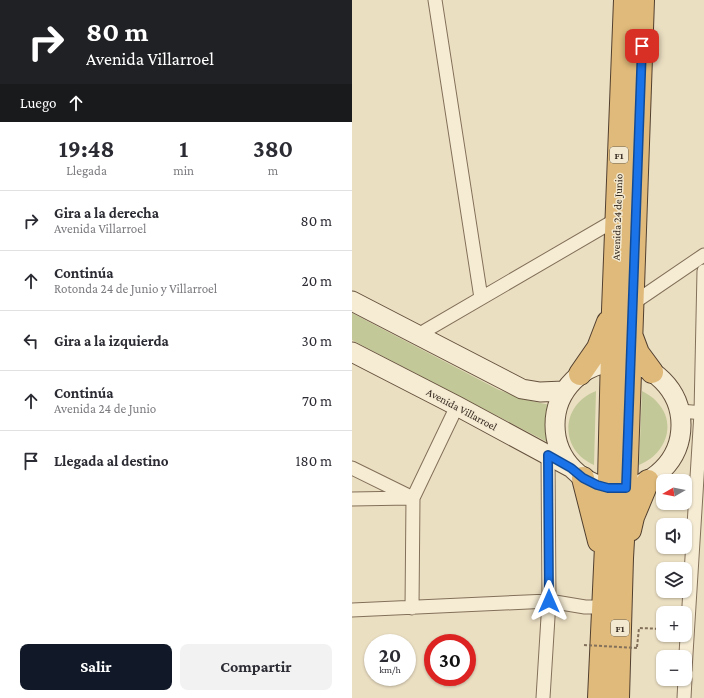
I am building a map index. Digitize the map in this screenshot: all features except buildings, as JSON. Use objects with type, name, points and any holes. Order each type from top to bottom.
[{"type":"highway","name":"Avenida 24 de Junio","points":[[621,362],[631,333],[622,307],[617,219],[625,0]]},
{"type":"highway","name":"Avenida 24 de Junio","points":[[621,362],[622,307],[643,0]]},
{"type":"highway","points":[[580,374],[598,348],[622,307]]},
{"type":"highway","points":[[631,333],[638,353],[652,372]]},
{"type":"highway","name":"F1","points":[[618,698],[613,562],[621,362]]},
{"type":"highway","points":[[577,473],[613,562]]},
{"type":"highway","points":[[613,562],[648,481]]},
{"type":"highway","name":"F1","points":[[599,698],[602,607],[613,562]]},
{"type":"main road","points":[[352,301],[522,389],[540,392],[564,391]]},
{"type":"main road","name":"Avenida Villarroel","points":[[352,352],[548,455],[597,485],[617,488]]},
{"type":"main road","points":[[577,473],[560,451],[555,433],[556,413],[564,391],[580,374],[592,367],[621,362],[640,366],[652,372],[667,385],[675,398],[680,411],[680,439],[673,456],[662,470],[648,481],[637,486],[617,488]]},
{"type":"street","points":[[432,2],[481,298]]},
{"type":"street","points":[[418,335],[617,219]]},
{"type":"street","points":[[622,307],[704,255]]},
{"type":"street","points":[[687,650],[699,528],[703,413],[704,271]]},
{"type":"street","points":[[412,608],[412,498],[457,406]]},
{"type":"street","points":[[680,411],[703,413]]},
{"type":"street","points":[[543,698],[549,601],[548,455]]},
{"type":"street","points":[[352,468],[412,498]]},
{"type":"street","points":[[352,499],[412,498]]},
{"type":"street","points":[[352,610],[549,601],[585,607],[602,607]]},
{"type":"street","points":[[684,698],[685,686]]},
{"type":"path","points":[[584,645],[637,648],[639,628],[656,629]]},
{"type":"green space","points":[[352,313],[499,390],[527,400],[550,405],[549,415],[553,445],[352,340]]},
{"type":"green space","points":[[596,391],[594,465],[583,458],[574,449],[568,428],[570,417],[576,406],[584,398]]},
{"type":"green space","points":[[642,391],[654,399],[663,411],[667,420],[667,429],[666,438],[656,454],[639,465]]},
{"type":"route","points":[[549,601],[548,455],[571,468],[583,478],[597,485],[608,488],[626,488],[642,46]]}]
